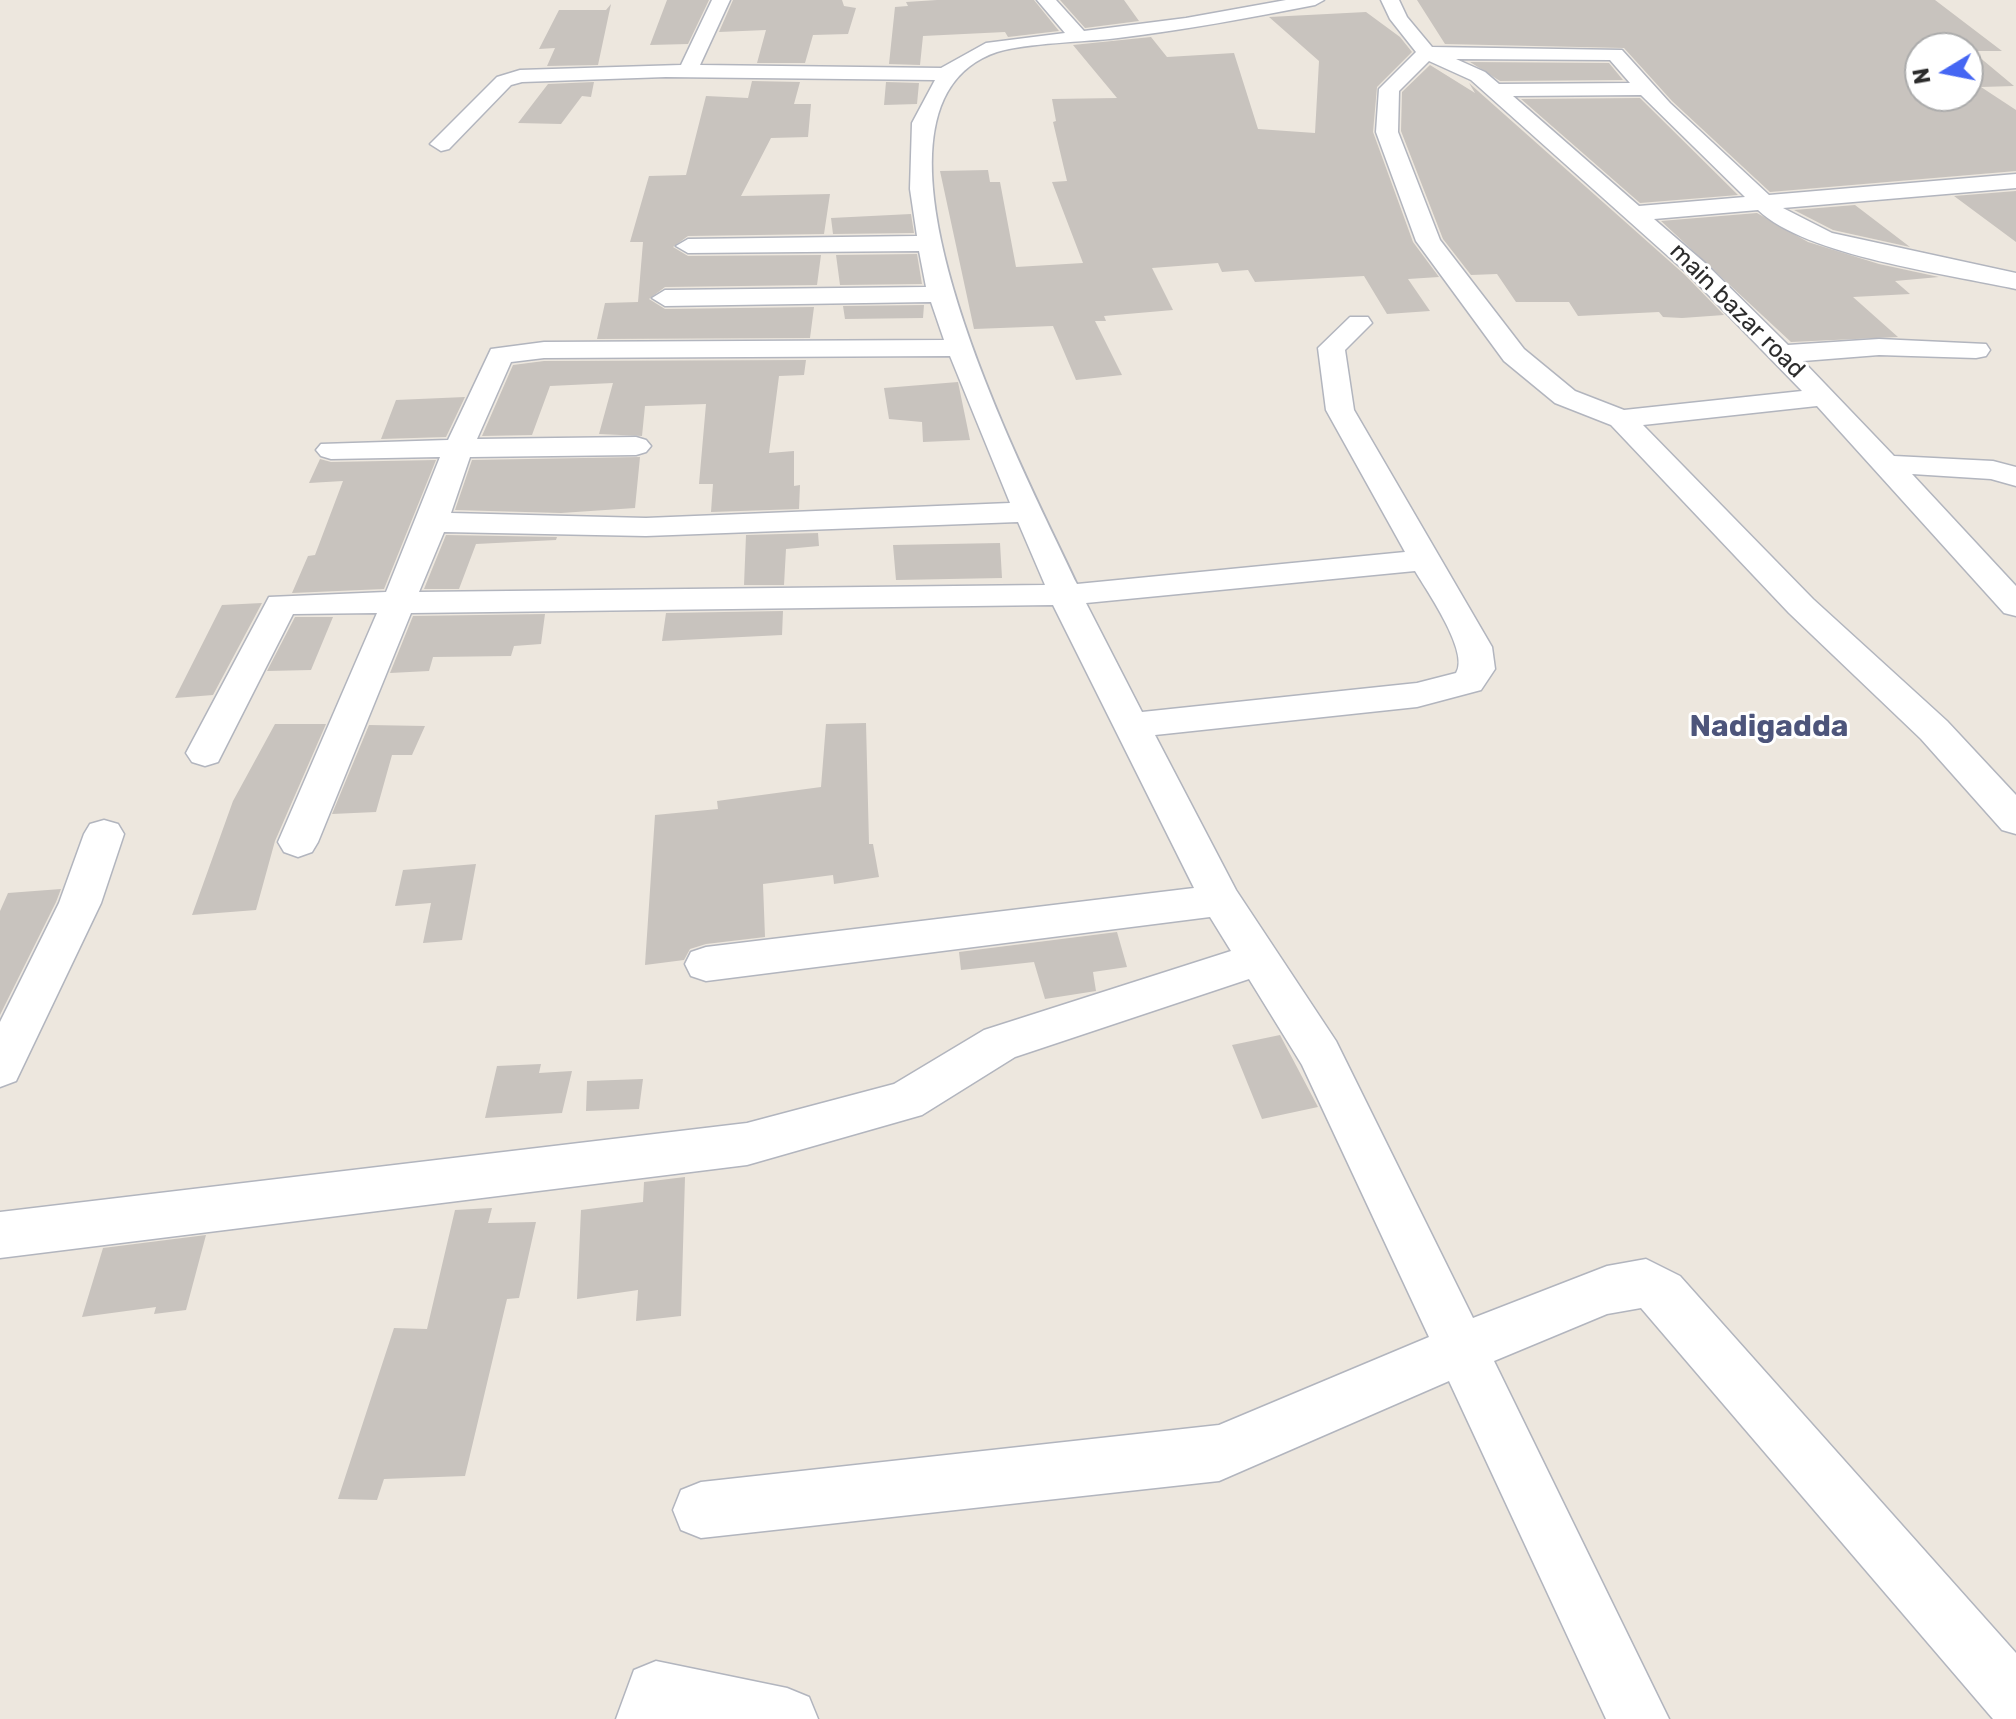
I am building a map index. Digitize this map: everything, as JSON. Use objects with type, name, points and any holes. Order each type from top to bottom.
[{"type":"street","points":[[688,71],[721,0]]},
{"type":"street","points":[[1046,0],[1079,37]]},
{"type":"street","points":[[441,144],[490,93],[504,81],[520,76],[688,71],[948,74],[993,47],[1186,24],[1315,0]]},
{"type":"street","points":[[1390,0],[1399,19],[1427,53]]},
{"type":"street","points":[[2016,281],[1824,239],[1779,217],[1615,54],[1427,53],[1389,89],[1387,132],[1428,241],[1514,355],[1565,397],[1621,419],[1801,606],[1934,730],[2016,820]]},
{"type":"street","name":"main bazar road","points":[[1427,53],[1478,76],[1636,213],[1824,397],[2016,606]]},
{"type":"street","points":[[948,74],[923,123],[921,189],[941,294],[975,390],[1066,595],[1221,900],[1320,1054],[1638,1719]]},
{"type":"street","points":[[1496,90],[1647,89]]},
{"type":"street","points":[[1636,213],[2016,181]]},
{"type":"street","points":[[688,246],[819,247],[930,243]]},
{"type":"street","points":[[665,298],[941,294]]},
{"type":"street","points":[[1132,725],[1417,695],[1468,682],[1477,669],[1475,647],[1340,410],[1331,348],[1359,323]]},
{"type":"street","points":[[1781,354],[1879,347],[1976,350]]},
{"type":"street","points":[[298,842],[432,522],[458,449],[501,355],[544,350],[960,348]]},
{"type":"street","points":[[1621,419],[1824,397]]},
{"type":"street","points":[[331,450],[636,446]]},
{"type":"street","points":[[1885,464],[1993,470],[2016,477]]},
{"type":"street","points":[[432,522],[646,527],[1028,512]]},
{"type":"street","points":[[205,753],[281,604],[397,600],[1066,595],[1426,560]]},
{"type":"street","points":[[0,1068],[80,903],[104,834]]},
{"type":"street","points":[[706,964],[1221,900]]},
{"type":"street","points":[[0,1235],[747,1144],[906,1101],[1000,1043],[1258,959]]},
{"type":"street","points":[[701,1510],[1219,1453],[1607,1290],[1646,1283],[1662,1293],[2016,1699]]},
{"type":"street","points":[[647,1719],[656,1692],[787,1719]]},
{"type":"building","points":[[667,0],[709,0],[688,44],[650,45]]},
{"type":"building","points":[[733,0],[842,0],[844,6],[856,8],[848,34],[813,35],[805,63],[757,63],[766,30],[719,32]]},
{"type":"building","points":[[1034,0],[1059,31],[1008,37],[1005,32],[923,36],[920,65],[889,64],[895,7],[908,6],[906,2]]},
{"type":"building","points":[[1060,0],[1124,0],[1139,21],[1085,28]]},
{"type":"building","points":[[1417,0],[1935,0],[1977,32],[1904,32],[1904,112],[1984,112],[1984,89],[2016,110],[2016,171],[1770,192],[1672,101],[1624,48],[1445,44]]},
{"type":"building","points":[[611,4],[598,65],[547,66],[555,48],[539,49],[559,10],[606,10]]},
{"type":"building","points":[[1366,12],[1400,37],[1412,52],[1377,87],[1373,132],[1413,242],[1439,277],[1408,279],[1430,311],[1387,314],[1364,276],[1255,282],[1248,270],[1222,272],[1218,263],[1152,268],[1173,310],[1104,316],[1106,321],[1095,321],[1122,375],[1076,380],[1053,326],[974,329],[940,171],[988,170],[990,182],[1000,182],[1016,267],[1083,263],[1052,182],[1067,181],[1053,122],[1056,121],[1052,99],[1117,98],[1073,45],[1151,37],[1167,57],[1234,53],[1258,129],[1315,133],[1319,61],[1269,17]]},
{"type":"building","points":[[1984,37],[2002,51],[1984,51]]},
{"type":"building","points":[[1984,61],[2014,86],[1984,87]]},
{"type":"building","points":[[1470,62],[1609,63],[1623,80],[1500,81]]},
{"type":"building","points":[[1430,65],[1475,93],[1469,83],[1685,275],[1724,315],[1682,318],[1663,317],[1659,312],[1578,316],[1569,302],[1516,302],[1497,274],[1471,275],[1443,239],[1401,131],[1402,92]]},
{"type":"building","points":[[752,81],[800,82],[794,104],[811,104],[808,137],[771,138],[741,196],[830,194],[824,234],[688,236],[673,247],[688,256],[821,255],[817,285],[665,287],[649,299],[665,309],[814,307],[810,338],[597,339],[605,303],[638,302],[643,242],[630,242],[649,176],[686,175],[706,96],[748,98]]},
{"type":"building","points":[[594,82],[591,97],[582,96],[561,124],[518,123],[548,84]]},
{"type":"building","points":[[886,82],[919,83],[917,104],[884,105]]},
{"type":"building","points":[[1640,98],[1738,195],[1640,203],[1521,99]]},
{"type":"building","points":[[2016,191],[2016,242],[1954,196]]},
{"type":"building","points":[[1855,205],[1910,247],[1833,230],[1794,210]]},
{"type":"building","points":[[1757,213],[1808,242],[1879,264],[1939,277],[1895,281],[1910,294],[1853,297],[1898,337],[1791,342],[1661,221]]},
{"type":"building","points":[[911,214],[914,233],[833,234],[831,218]]},
{"type":"building","points":[[917,254],[922,284],[840,285],[836,255]]},
{"type":"building","points":[[924,305],[923,318],[845,319],[843,306]]},
{"type":"building","points":[[806,360],[804,375],[779,376],[769,453],[794,451],[794,486],[800,485],[799,509],[711,512],[713,484],[699,484],[706,404],[645,406],[642,436],[599,434],[613,383],[550,386],[532,435],[482,436],[513,365],[544,361]]},
{"type":"building","points":[[958,382],[970,440],[923,442],[922,422],[889,419],[884,388]]},
{"type":"building","points":[[465,397],[446,437],[381,439],[396,400]]},
{"type":"building","points":[[640,457],[635,508],[561,513],[455,510],[472,460]]},
{"type":"building","points":[[320,459],[331,462],[436,460],[384,589],[292,593],[308,556],[315,555],[343,481],[309,483]]},
{"type":"building","points":[[818,533],[819,546],[786,549],[784,585],[744,585],[746,535]]},
{"type":"building","points":[[446,535],[557,537],[556,540],[476,544],[459,589],[424,589]]},
{"type":"building","points":[[1000,543],[1002,578],[896,580],[893,545]]},
{"type":"building","points":[[262,603],[213,695],[175,698],[222,605]]},
{"type":"building","points":[[783,611],[782,635],[662,641],[666,613]]},
{"type":"building","points":[[545,614],[541,644],[514,646],[511,656],[433,657],[429,671],[390,673],[413,616]]},
{"type":"building","points":[[295,617],[333,617],[311,670],[267,671]]},
{"type":"building","points":[[866,723],[869,844],[873,844],[879,877],[834,884],[833,875],[763,884],[765,937],[706,944],[690,949],[684,960],[645,965],[655,815],[718,809],[717,801],[821,787],[826,724]]},
{"type":"building","points":[[275,724],[326,724],[275,841],[256,910],[192,915],[233,801]]},
{"type":"building","points":[[369,725],[425,726],[412,755],[392,755],[376,812],[332,814]]},
{"type":"building","points":[[476,864],[462,940],[423,943],[431,903],[395,906],[403,870]]},
{"type":"building","points":[[61,889],[0,1015],[0,911],[8,893]]},
{"type":"building","points":[[1117,932],[1127,967],[1093,972],[1096,991],[1045,999],[1034,962],[961,970],[959,952]]},
{"type":"building","points":[[1280,1035],[1318,1107],[1262,1119],[1232,1045]]},
{"type":"building","points":[[541,1064],[539,1073],[572,1071],[562,1113],[485,1118],[497,1066]]},
{"type":"building","points":[[643,1079],[639,1109],[586,1111],[587,1081]]},
{"type":"building","points":[[685,1177],[681,1316],[636,1321],[638,1290],[577,1299],[581,1210],[643,1202],[644,1182]]},
{"type":"building","points":[[492,1208],[488,1223],[536,1222],[519,1298],[507,1299],[465,1476],[384,1479],[377,1500],[338,1499],[394,1328],[427,1329],[455,1210]]},
{"type":"building","points":[[206,1235],[186,1310],[154,1314],[156,1307],[82,1317],[103,1248]]},
{"type":"district","name":"Nadigadda","points":[[1769,727]]}]
